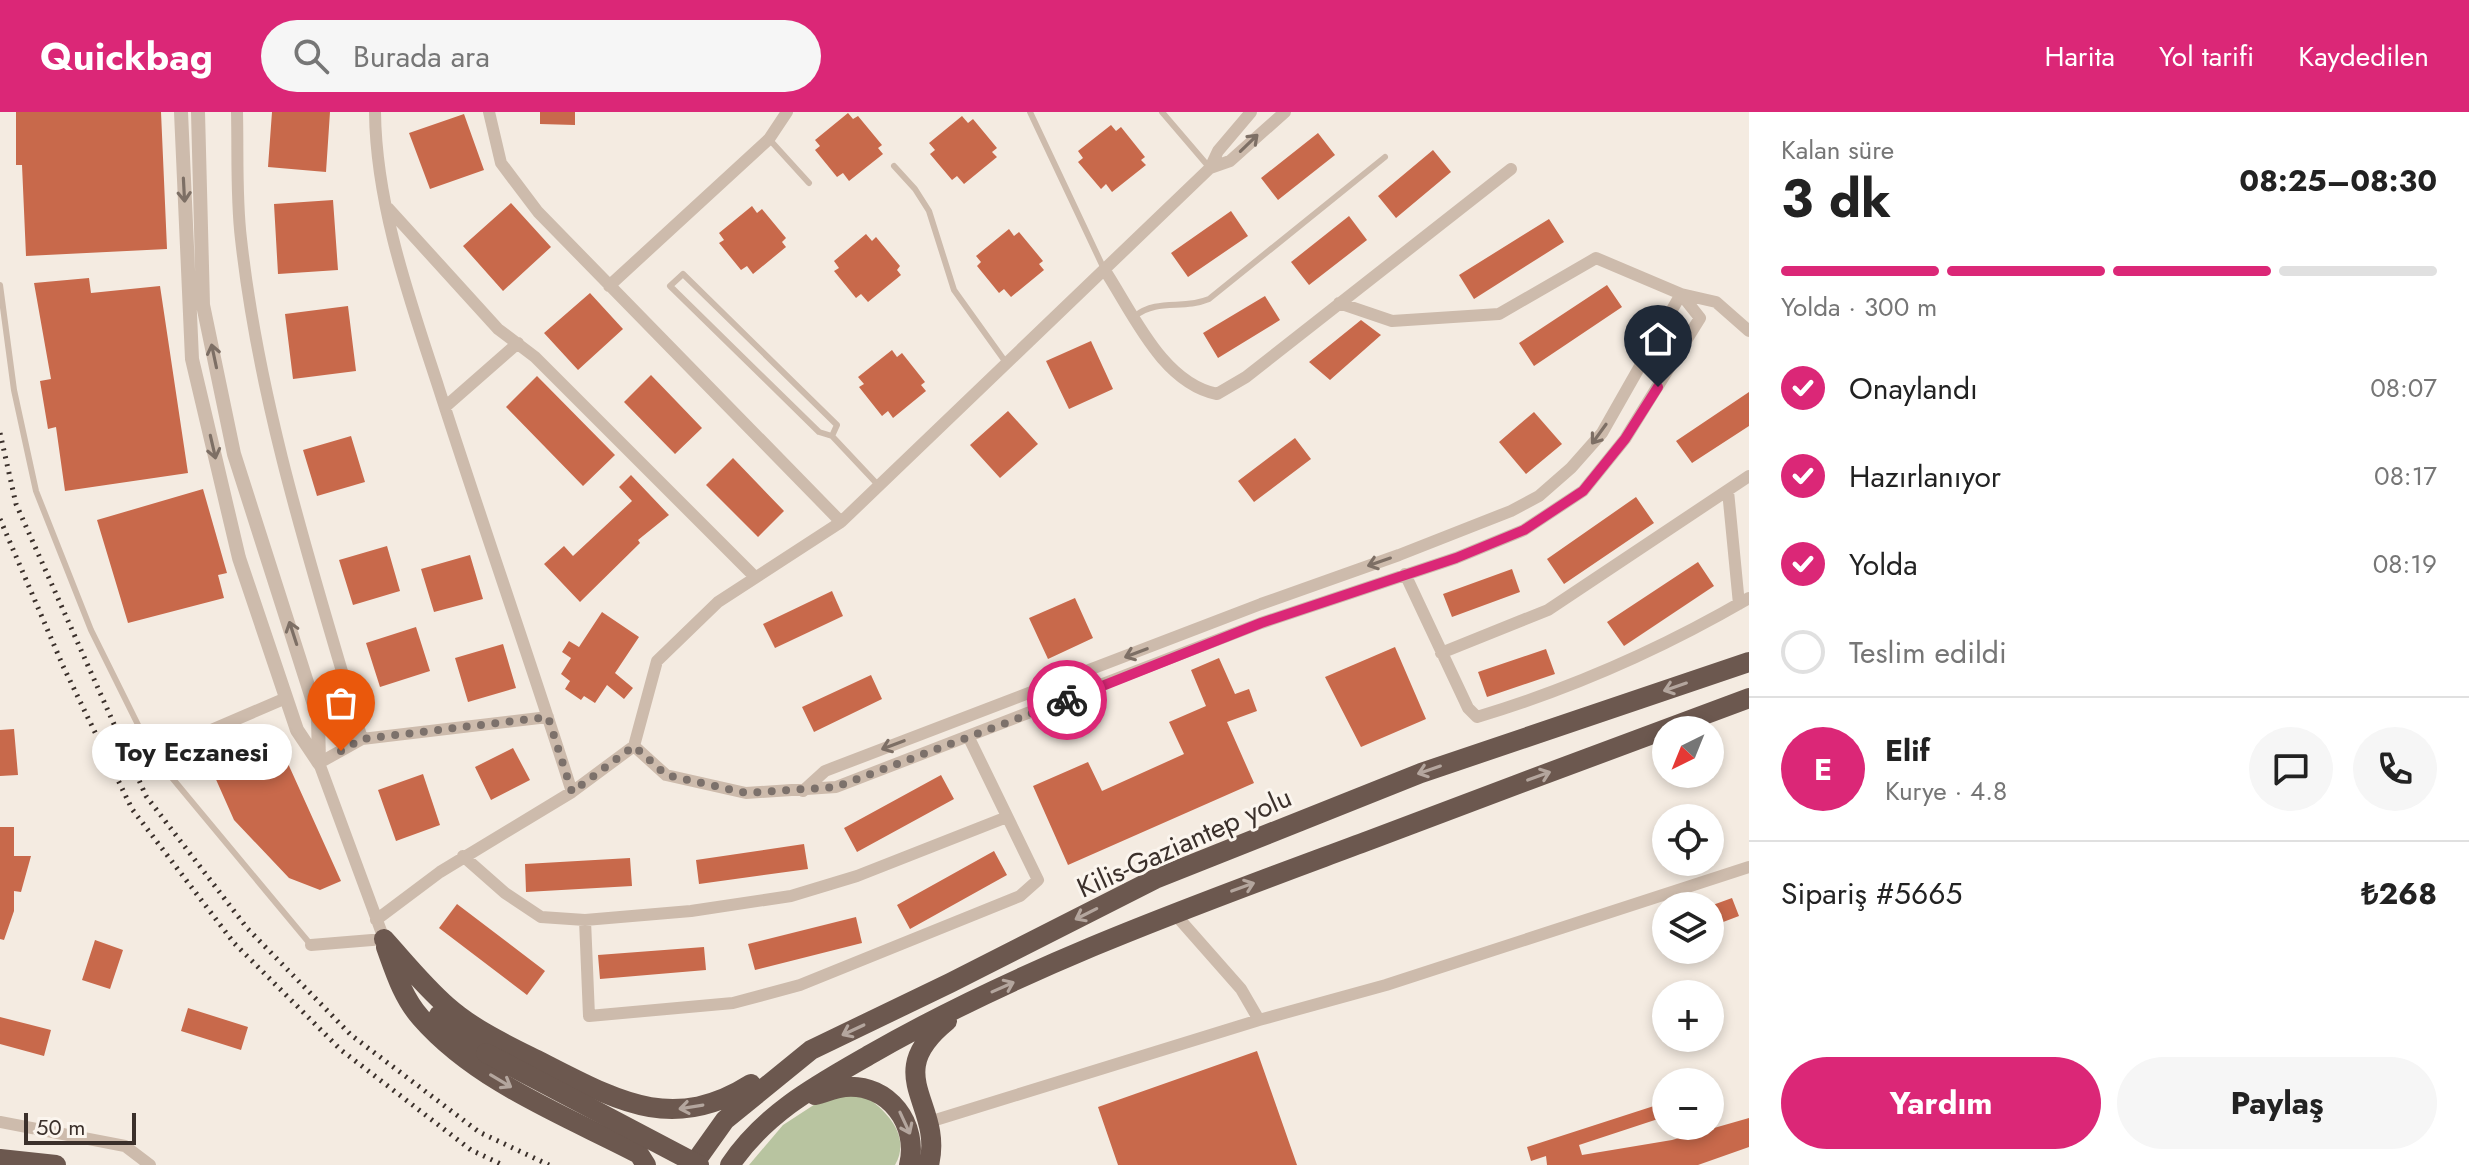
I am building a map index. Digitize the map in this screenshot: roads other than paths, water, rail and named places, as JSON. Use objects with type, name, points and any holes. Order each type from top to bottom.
[{"type":"highway","name":"Kilis-Gaziantep yolu","points":[[696,1165],[725,1120],[811,1050],[1155,879],[1421,773],[1749,662]]},
{"type":"highway","points":[[730,1165],[763,1124],[788,1103],[910,1032],[971,1002],[1174,913],[1749,698]]},
{"type":"highway","points":[[380,930],[447,1007],[497,1040],[620,1102],[662,1110],[692,1109],[726,1099],[811,1050]]},
{"type":"highway","points":[[380,930],[437,1013],[486,1053],[696,1165]]},
{"type":"highway","points":[[380,930],[399,986],[421,1018],[474,1065],[639,1154],[646,1165]]},
{"type":"highway","points":[[929,1165],[933,1146],[929,1122],[917,1097],[914,1074],[918,1054],[930,1034],[971,1002]]},
{"type":"highway","points":[[788,1103],[845,1087],[869,1090],[902,1113],[910,1134],[909,1165]]},
{"type":"highway","points":[[554,1110],[629,1158],[632,1165]]},
{"type":"highway","points":[[0,1161],[8,1165]]},
{"type":"highway","points":[[0,1161],[56,1165]]},
{"type":"street","points":[[181,112],[192,359],[239,558],[297,730],[319,763],[380,930]]},
{"type":"street","points":[[198,112],[203,305],[234,454],[318,717],[319,763]]},
{"type":"street","points":[[237,112],[241,238],[269,400],[287,484],[362,739]]},
{"type":"street","points":[[375,112],[375,143],[386,205],[445,407],[572,792]]},
{"type":"street","points":[[489,112],[501,163],[538,212],[841,522]]},
{"type":"street","points":[[609,286],[769,139],[787,112]]},
{"type":"street","points":[[311,945],[380,930],[463,856],[572,792],[634,746],[657,661],[718,602],[841,522],[1210,168],[1218,151],[1251,112]]},
{"type":"street","points":[[1210,168],[1230,161],[1285,112]]},
{"type":"street","points":[[1104,269],[1167,366],[1196,390],[1217,394],[1246,377],[1511,169]]},
{"type":"street","points":[[386,205],[498,329],[518,343],[755,577]]},
{"type":"street","points":[[1339,303],[1392,321],[1499,314],[1596,258],[1681,294],[1716,302],[1749,331]]},
{"type":"street","points":[[634,746],[666,775],[746,793],[836,787],[1261,623],[1524,530],[1583,491],[1625,439],[1700,318],[1681,294]]},
{"type":"street","points":[[803,791],[825,771],[1261,604],[1399,555],[1511,511],[1539,496],[1571,468],[1602,433],[1681,294]]},
{"type":"street","points":[[445,407],[518,343]]},
{"type":"street","points":[[1441,653],[1548,610],[1749,476]]},
{"type":"street","points":[[1405,574],[1468,708],[1477,717],[1517,705],[1612,666],[1744,601],[1728,491]]},
{"type":"street","points":[[153,755],[286,698]]},
{"type":"street","points":[[319,763],[362,739],[548,717]]},
{"type":"street","points":[[585,920],[589,1016],[733,1003],[800,985],[1020,896],[1038,880],[969,738]]},
{"type":"street","points":[[463,856],[505,893],[541,917],[585,920],[691,911],[791,896],[857,876],[1007,817]]},
{"type":"street","points":[[929,1122],[1259,1020],[1386,985],[1749,867]]},
{"type":"street","points":[[1174,913],[1241,989],[1259,1020]]},
{"type":"street","points":[[0,1122],[125,1146],[150,1165]]},
{"type":"lane","points":[[1030,112],[1104,269]]},
{"type":"lane","points":[[1162,112],[1210,168]]},
{"type":"lane","points":[[769,139],[809,183]]},
{"type":"lane","points":[[1135,316],[1154,305],[1192,305],[1209,299],[1385,157]]},
{"type":"lane","points":[[894,166],[915,189],[929,211],[954,290],[1007,364]]},
{"type":"lane","points":[[832,436],[837,425],[683,274],[670,286],[819,432],[832,436],[879,486]]},
{"type":"lane","points":[[0,285],[14,390],[36,491],[91,630],[153,755],[311,945]]},
{"type":"railway","points":[[0,433],[16,504],[146,796],[247,928],[351,1035],[479,1132],[549,1165]]},
{"type":"railway","points":[[0,519],[63,666],[132,809],[234,943],[341,1050],[471,1150],[503,1165]]},
{"type":"place","name":"Toy Eczanesi","points":[[341,751]]}]
